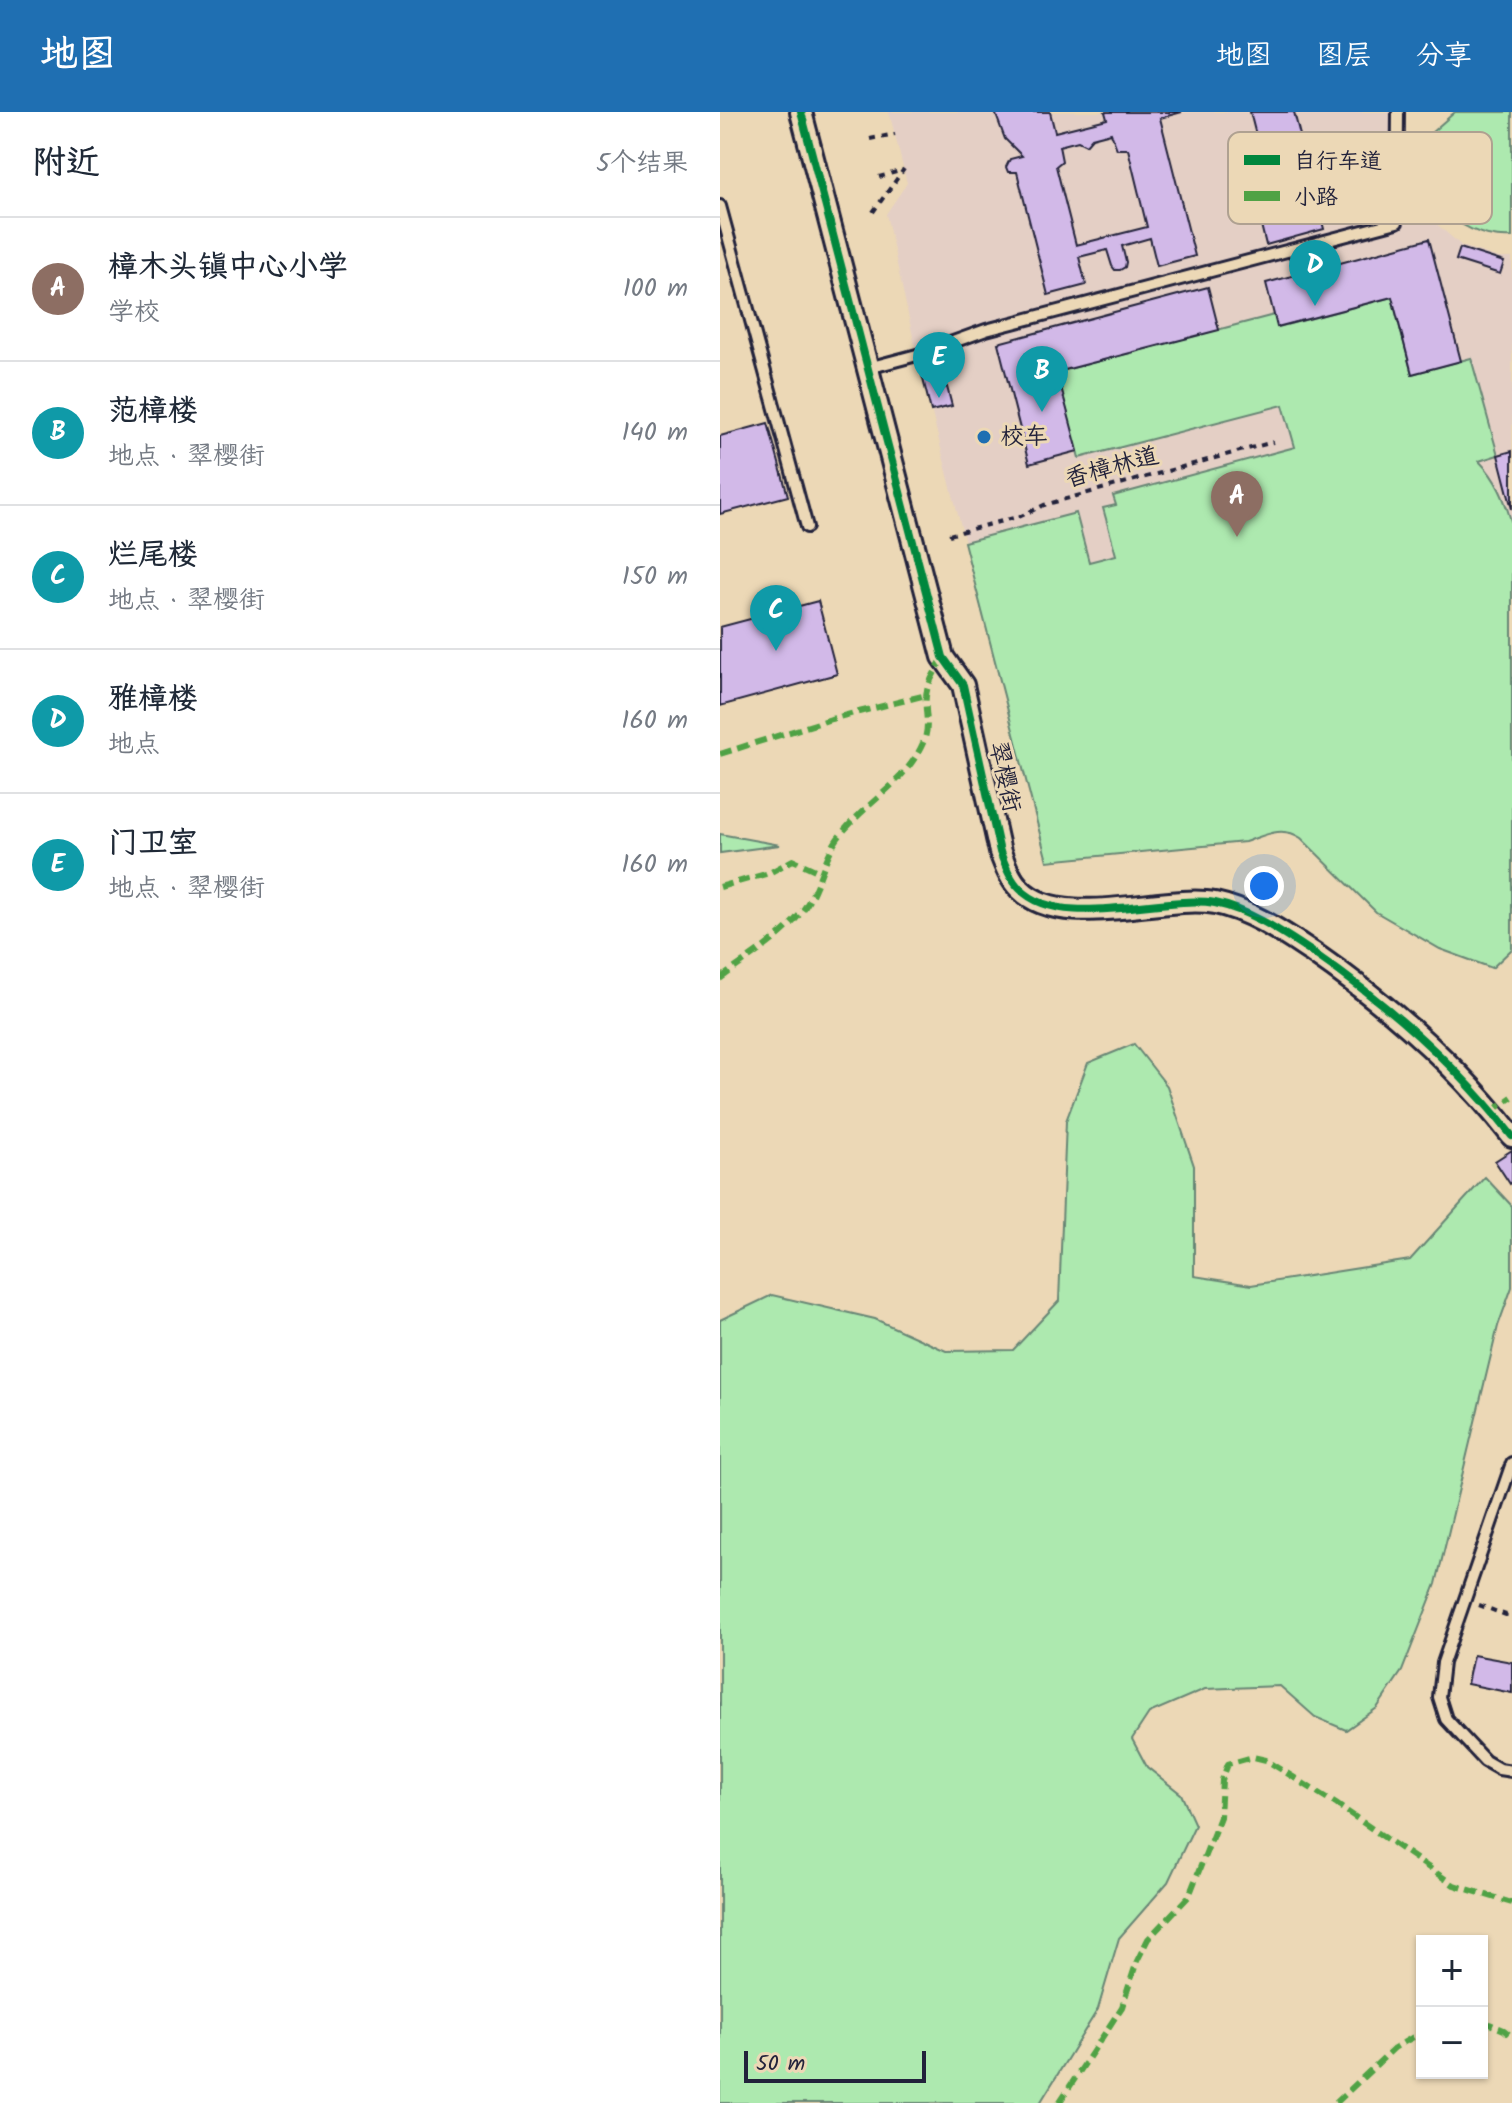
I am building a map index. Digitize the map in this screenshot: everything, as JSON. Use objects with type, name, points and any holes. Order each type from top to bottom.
[{"type":"street","name":"翠樱街","points":[[801,112],[943,657],[963,685],[1000,852],[1008,872],[1021,890],[1054,906],[1113,910],[1198,901],[1218,904],[1264,922],[1343,974],[1402,1020],[1512,1134]]},
{"type":"lane","points":[[1398,112],[1398,132]]},
{"type":"lane","points":[[720,206],[807,527]]},
{"type":"lane","points":[[868,368],[917,355],[986,330],[1389,224]]},
{"type":"lane","points":[[1512,1463],[1443,1663],[1439,1702],[1446,1719],[1485,1761],[1499,1769],[1512,1771]]},
{"type":"path","points":[[870,139],[895,134]]},
{"type":"path","points":[[873,212],[904,169],[879,177]]},
{"type":"path","points":[[1465,1600],[1506,1615],[1512,1612]]},
{"type":"shaded area","points":[[889,112],[1394,112],[1399,132],[1228,132],[1228,224],[1437,224],[1462,246],[1499,258],[1512,258],[1512,950],[1492,968],[1440,949],[1376,912],[1301,838],[1287,831],[1273,832],[1245,842],[1047,861],[917,355],[886,214],[907,183]]},
{"type":"green space","points":[[1455,112],[1512,112],[1512,237],[1492,236],[1462,224],[1492,224],[1492,132],[1432,132]]},
{"type":"green space","points":[[1392,297],[1412,374],[1471,358],[1498,455],[1479,461],[1500,490],[1512,524],[1512,949],[1492,968],[1440,949],[1376,912],[1301,838],[1287,832],[1273,832],[1245,842],[1047,861],[964,542],[1076,513],[1089,562],[1116,555],[1103,508],[1116,505],[1113,496],[1295,447],[1283,405],[1079,458],[1057,372],[1274,315],[1278,327]]},
{"type":"green space","points":[[720,834],[780,845],[720,853]]},
{"type":"green space","points":[[1134,1044],[1167,1086],[1194,1166],[1194,1276],[1251,1285],[1410,1260],[1485,1177],[1512,1206],[1512,1287],[1498,1326],[1436,1584],[1402,1671],[1377,1708],[1346,1730],[1315,1717],[1280,1686],[1205,1689],[1149,1713],[1132,1739],[1147,1767],[1181,1794],[1195,1825],[1168,1882],[1119,1938],[1098,2009],[1040,2103],[720,2103],[720,1320],[772,1295],[875,1319],[946,1351],[1013,1350],[1059,1301],[1066,1121],[1088,1063]]},
{"type":"building","points":[[995,112],[1050,112],[1055,132],[1107,119],[1105,112],[1182,112],[1160,118],[1195,256],[1157,266],[1150,238],[1122,246],[1126,262],[1120,270],[1112,266],[1107,250],[1079,257],[1086,285],[1048,295],[1017,172],[1008,172],[1006,167],[1010,159],[1022,156],[1005,139]],"holes":[[[1111,133],[1117,149],[1128,149],[1147,227],[1076,245],[1056,166],[1062,161],[1059,146],[1078,141],[1086,145],[1092,138]]]},
{"type":"building","points":[[1250,112],[1294,112],[1299,132],[1255,132]]},
{"type":"building","points":[[1261,224],[1323,224],[1324,229],[1266,245]]},
{"type":"building","points":[[1429,239],[1461,361],[1412,374],[1392,297],[1277,327],[1266,283]]},
{"type":"building","points":[[1460,248],[1504,262],[1500,274],[1456,260]]},
{"type":"building","points":[[1208,287],[1219,330],[1057,372],[1078,451],[1029,464],[998,343]]},
{"type":"building","points":[[935,372],[939,389],[947,387],[952,406],[931,411],[922,375]]},
{"type":"building","points":[[768,423],[788,496],[720,514],[720,436]]},
{"type":"building","points":[[1512,451],[1512,509],[1498,455]]},
{"type":"building","points":[[818,601],[837,674],[720,706],[720,627]]},
{"type":"building","points":[[1512,1150],[1512,1182],[1510,1184],[1495,1161]]},
{"type":"building","points":[[1473,1655],[1512,1662],[1512,1693],[1467,1684]]},
{"type":"marked path","points":[[720,979],[779,936],[799,915],[838,838],[906,770],[927,731],[927,691],[943,657]]},
{"type":"marked path","points":[[720,754],[831,719],[926,695]]},
{"type":"marked path","points":[[720,887],[769,873],[793,860],[820,872]]},
{"type":"marked path","points":[[1492,1111],[1512,1097]]},
{"type":"marked path","points":[[1059,2103],[1122,2007],[1137,1961],[1148,1939],[1189,1896],[1220,1817],[1222,1780],[1228,1764],[1253,1757],[1266,1760],[1454,1885],[1512,1903]]},
{"type":"marked path","points":[[1488,2023],[1512,2037]]},
{"type":"marked path","points":[[1336,2103],[1394,2048],[1416,2035]]},
{"type":"cycle path","points":[[801,112],[943,657],[963,685],[1000,852],[1013,881],[1038,902],[1061,908],[1086,910],[1168,903],[1215,903],[1253,917],[1312,952],[1367,992],[1444,1060],[1512,1136]]},
{"type":"place","name":"雅樟楼","points":[[1315,306]]},
{"type":"place","name":"门卫室","points":[[939,398]]},
{"type":"place","name":"范樟楼","points":[[1042,412]]},
{"type":"place","name":"校车","points":[[984,437]]},
{"type":"place","name":"樟木头镇中心小学","points":[[1237,537]]},
{"type":"place","name":"烂尾楼","points":[[776,651]]}]
